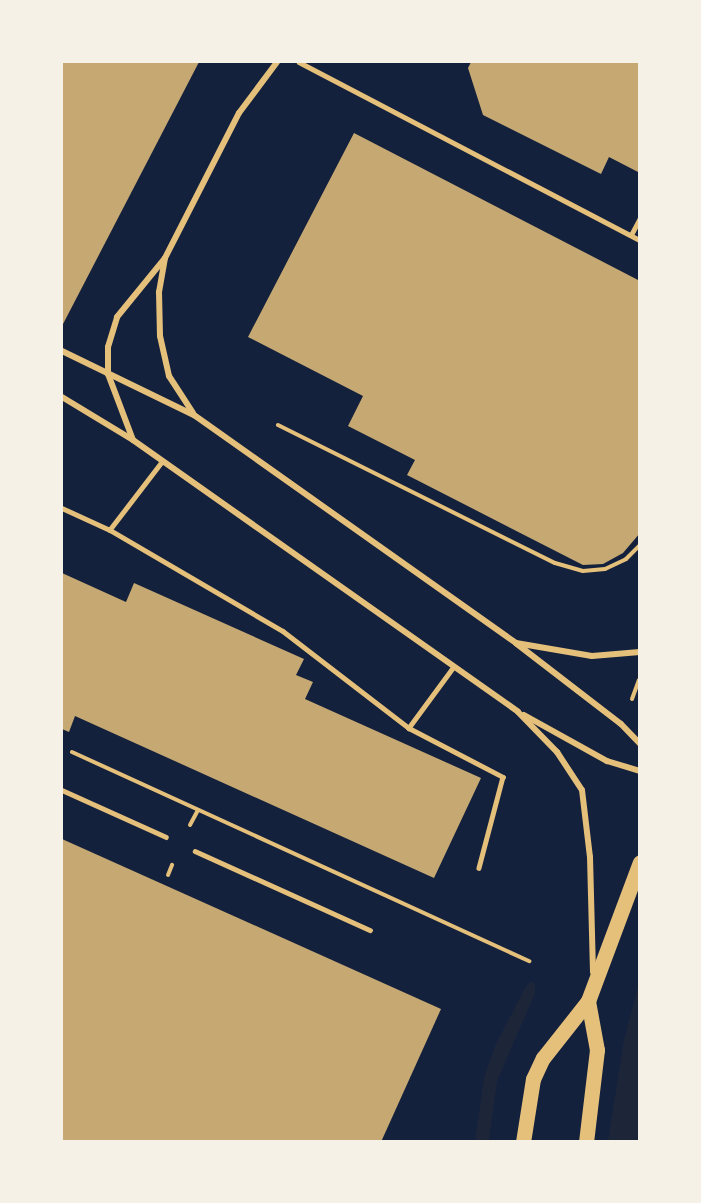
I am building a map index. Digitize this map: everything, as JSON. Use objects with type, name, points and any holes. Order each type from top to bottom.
[{"type":"main road","points":[[522,1142],[533,1079],[543,1058],[588,1001],[593,982],[639,862]]},
{"type":"main road","points":[[586,1142],[597,1050],[588,1001]]},
{"type":"street","points":[[133,440],[108,374],[108,347],[117,317],[165,258],[239,113],[276,62]]},
{"type":"street","points":[[165,258],[159,292],[160,336],[169,376],[194,415]]},
{"type":"street","points":[[62,351],[194,415],[516,643],[621,724],[639,744]]},
{"type":"street","points":[[62,397],[133,440],[518,712],[607,761],[639,771]]},
{"type":"street","points":[[516,643],[592,656],[639,652]]},
{"type":"street","points":[[518,712],[557,752],[582,790],[590,856],[593,982]]},
{"type":"lane","points":[[299,62],[639,240]]},
{"type":"lane","points":[[631,235],[639,218]]},
{"type":"lane","points":[[110,530],[163,461]]},
{"type":"lane","points":[[62,508],[110,530],[283,630],[409,728],[503,777],[479,868]]},
{"type":"lane","points":[[409,728],[454,667]]},
{"type":"lane","points":[[62,790],[166,837]]},
{"type":"lane","points":[[195,851],[370,930]]},
{"type":"path","points":[[278,425],[555,562],[583,571],[605,569],[626,559],[639,545]]},
{"type":"path","points":[[629,706],[639,680]]},
{"type":"path","points":[[72,753],[197,812],[529,961]]},
{"type":"shaded area","points":[[531,981],[535,985],[535,993],[497,1081],[489,1141],[475,1141],[484,1078],[495,1046],[525,988]]},
{"type":"shaded area","points":[[639,982],[639,1141],[608,1141],[624,1040]]},
{"type":"building","points":[[62,62],[199,62],[62,326]]},
{"type":"building","points":[[471,62],[640,62],[640,173],[609,157],[601,174],[483,115],[468,68]]},
{"type":"building","points":[[354,133],[640,281],[640,533],[623,553],[603,564],[583,565],[407,475],[415,460],[348,426],[363,396],[248,337]]},
{"type":"building","points":[[62,573],[126,602],[134,583],[304,659],[296,675],[313,682],[305,699],[481,778],[434,878],[75,716],[69,732],[62,729]]},
{"type":"building","points":[[62,839],[441,1009],[381,1142],[62,1142]]}]
